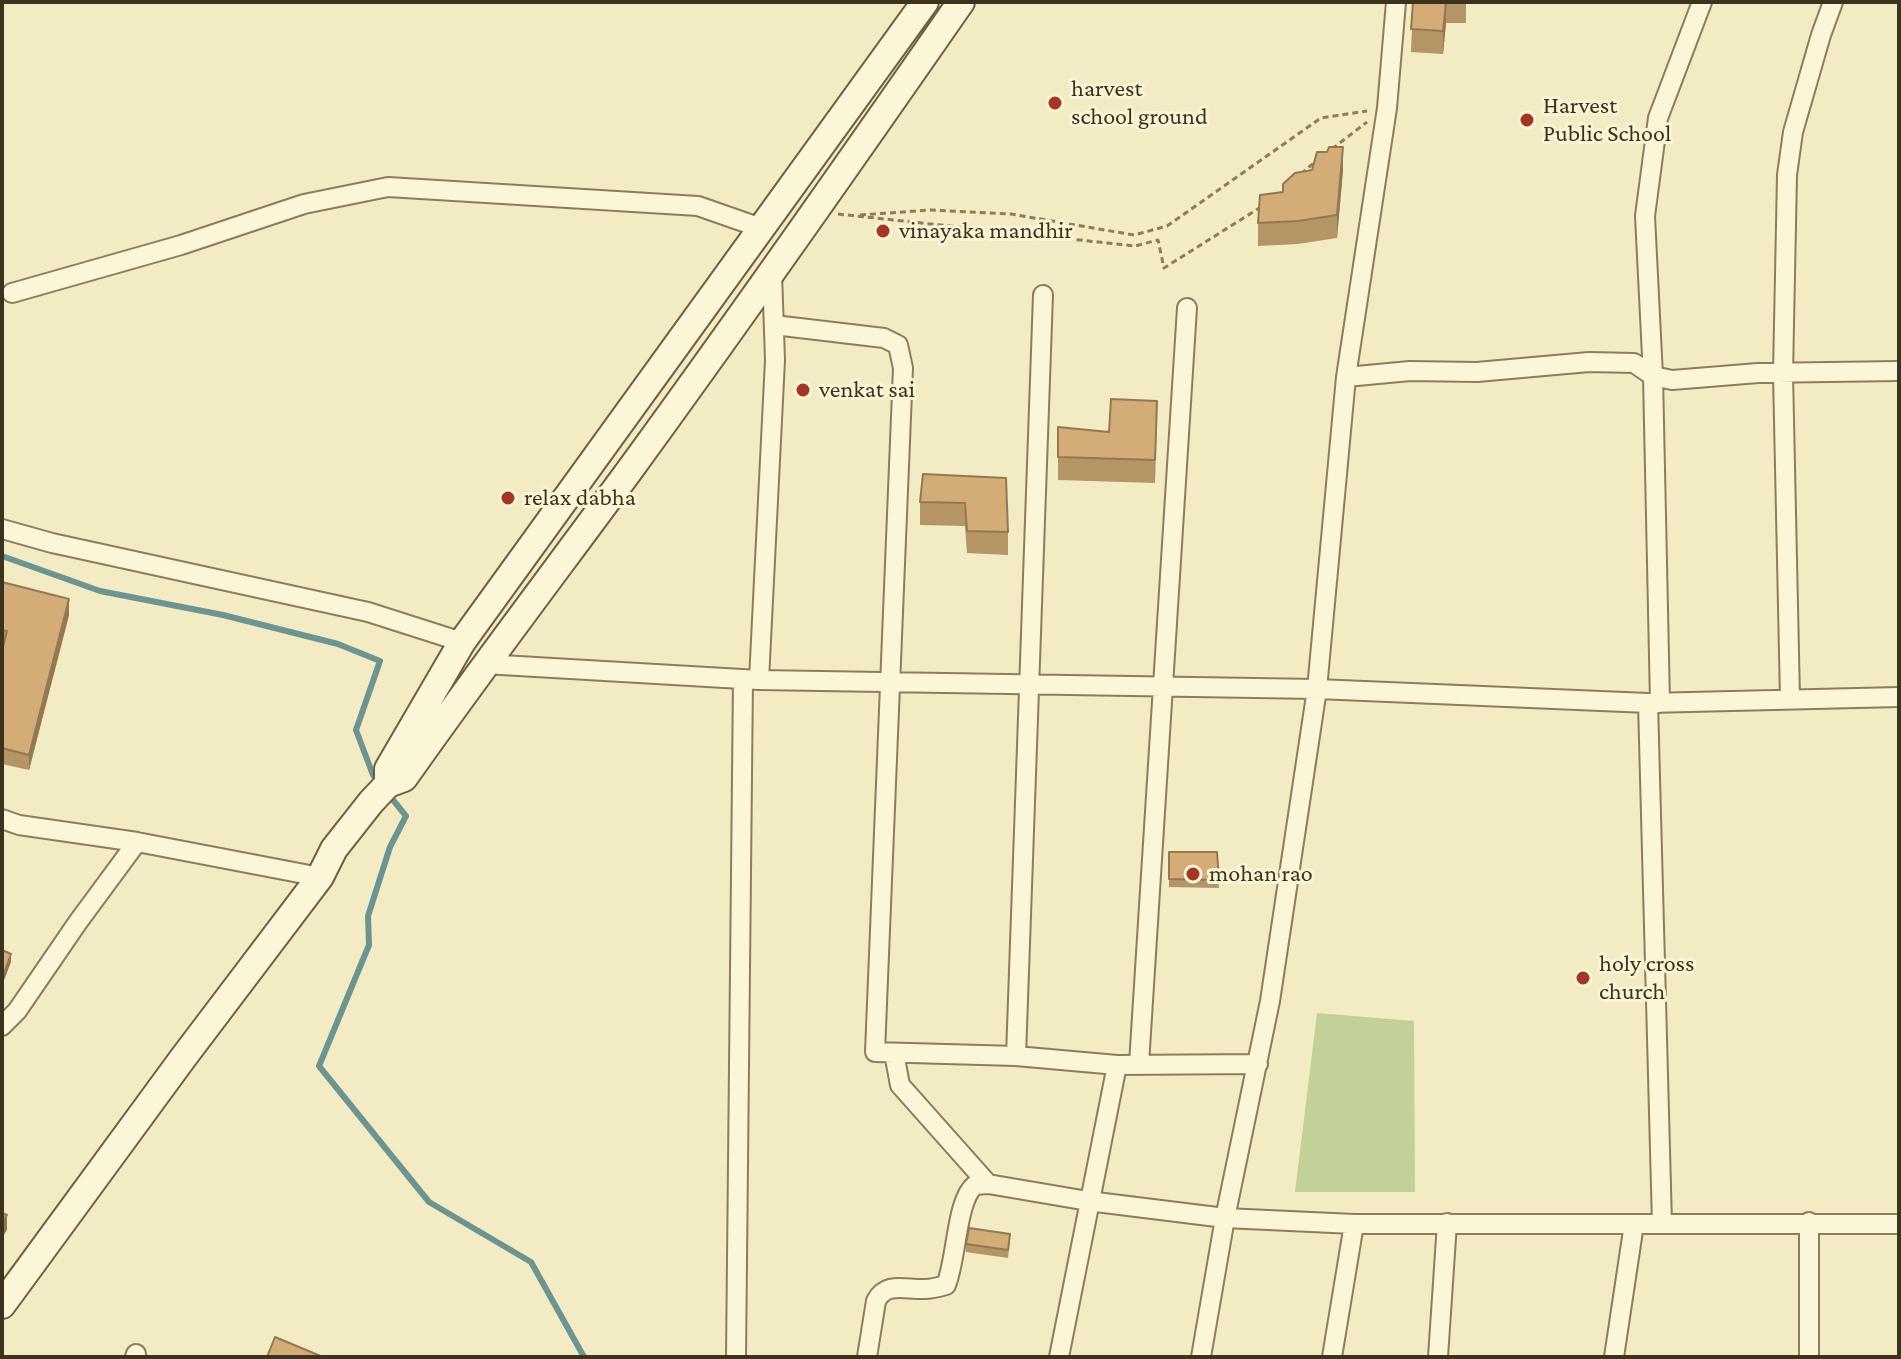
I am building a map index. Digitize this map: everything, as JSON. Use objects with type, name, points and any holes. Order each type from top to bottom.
[{"type":"street","points":[[388,784],[388,769],[462,642],[925,2]]},
{"type":"street","points":[[2,1305],[320,877],[334,849],[388,784],[404,778],[484,664],[772,273],[961,2]]},
{"type":"street","points":[[1201,1357],[1225,1218],[1270,1001],[1317,689],[1346,377],[1387,108],[1396,2]]},
{"type":"street","points":[[1662,1224],[1654,703],[1653,376],[1645,216],[1658,118],[1702,2]]},
{"type":"street","points":[[1790,699],[1783,374],[1787,175],[1793,132],[1833,2]]},
{"type":"street","points":[[12,293],[181,245],[304,204],[388,187],[698,206],[761,228]]},
{"type":"street","points":[[736,1357],[751,680],[775,360],[772,273]]},
{"type":"street","points":[[1016,1056],[1043,295]]},
{"type":"street","points":[[1139,1064],[1187,308]]},
{"type":"street","points":[[774,325],[884,338],[898,345],[903,368],[875,1052],[1016,1056],[1117,1065],[1258,1064]]},
{"type":"street","points":[[1346,377],[1410,371],[1477,372],[1539,364],[1589,362],[1634,363],[1653,376],[1672,380],[1758,373],[1899,371]]},
{"type":"street","points":[[2,529],[52,543],[368,612],[462,642]]},
{"type":"street","points":[[484,664],[751,680],[1317,689],[1654,703],[1899,697]]},
{"type":"street","points":[[2,819],[19,825],[137,842],[320,877]]},
{"type":"street","points":[[2,1026],[17,1011],[137,842]]},
{"type":"street","points":[[894,1053],[900,1085],[988,1184]]},
{"type":"street","points":[[1059,1357],[1117,1065]]},
{"type":"street","points":[[867,1357],[880,1293],[889,1288],[928,1289],[946,1285],[953,1268],[964,1197],[975,1185],[988,1184],[1088,1201],[1225,1218],[1354,1224],[1899,1224]]},
{"type":"street","points":[[1809,1222],[1809,1357]]},
{"type":"street","points":[[1438,1357],[1447,1223]]},
{"type":"street","points":[[1332,1357],[1354,1224]]},
{"type":"street","points":[[1614,1357],[1634,1224]]},
{"type":"path","points":[[850,215],[931,210],[1011,214],[1134,235],[1167,226],[1321,118],[1387,108]]},
{"type":"path","points":[[1328,152],[1387,108]]},
{"type":"path","points":[[1291,182],[1315,162]]},
{"type":"path","points":[[815,211],[1135,246],[1158,240],[1164,268],[1266,202]]},
{"type":"green space","points":[[1317,1013],[1414,1021],[1415,1192],[1295,1192]]},
{"type":"building","points":[[1413,2],[1446,2],[1443,31],[1411,29]]},
{"type":"building","points":[[1329,147],[1343,147],[1337,215],[1258,223],[1260,195],[1283,192],[1283,184],[1295,173],[1312,170],[1317,152],[1327,152]]},
{"type":"building","points":[[1111,399],[1157,401],[1155,460],[1058,457],[1058,427],[1109,432]]},
{"type":"building","points":[[923,474],[1006,478],[1008,532],[967,531],[965,503],[920,502]]},
{"type":"building","points":[[2,582],[69,599],[29,755],[2,748],[2,651],[7,631],[2,630]]},
{"type":"building","name":"mohan rao","points":[[1169,852],[1217,852],[1219,880],[1169,879]]},
{"type":"building","points":[[2,950],[11,954],[3,976],[2,975]]},
{"type":"building","points":[[969,1228],[1010,1234],[1008,1250],[966,1244]]},
{"type":"building","points":[[275,1337],[323,1357],[267,1357]]},
{"type":"waterway","points":[[2,556],[100,591],[223,615],[338,644],[380,661],[356,730],[373,775],[380,783]]},
{"type":"waterway","points":[[389,795],[406,816],[390,847],[368,916],[369,945],[319,1066],[429,1202],[531,1262],[584,1357]]},
{"type":"place","name":"harvest school ground","points":[[1055,103]]},
{"type":"place","name":"Harvest Public School","points":[[1527,120]]},
{"type":"place","name":"vinayaka mandhir","points":[[883,231]]},
{"type":"place","name":"venkat sai","points":[[803,390]]},
{"type":"place","name":"relax dabha","points":[[508,498]]},
{"type":"place","name":"mohan rao","points":[[1193,874]]},
{"type":"place","name":"holy cross church","points":[[1583,978]]}]
